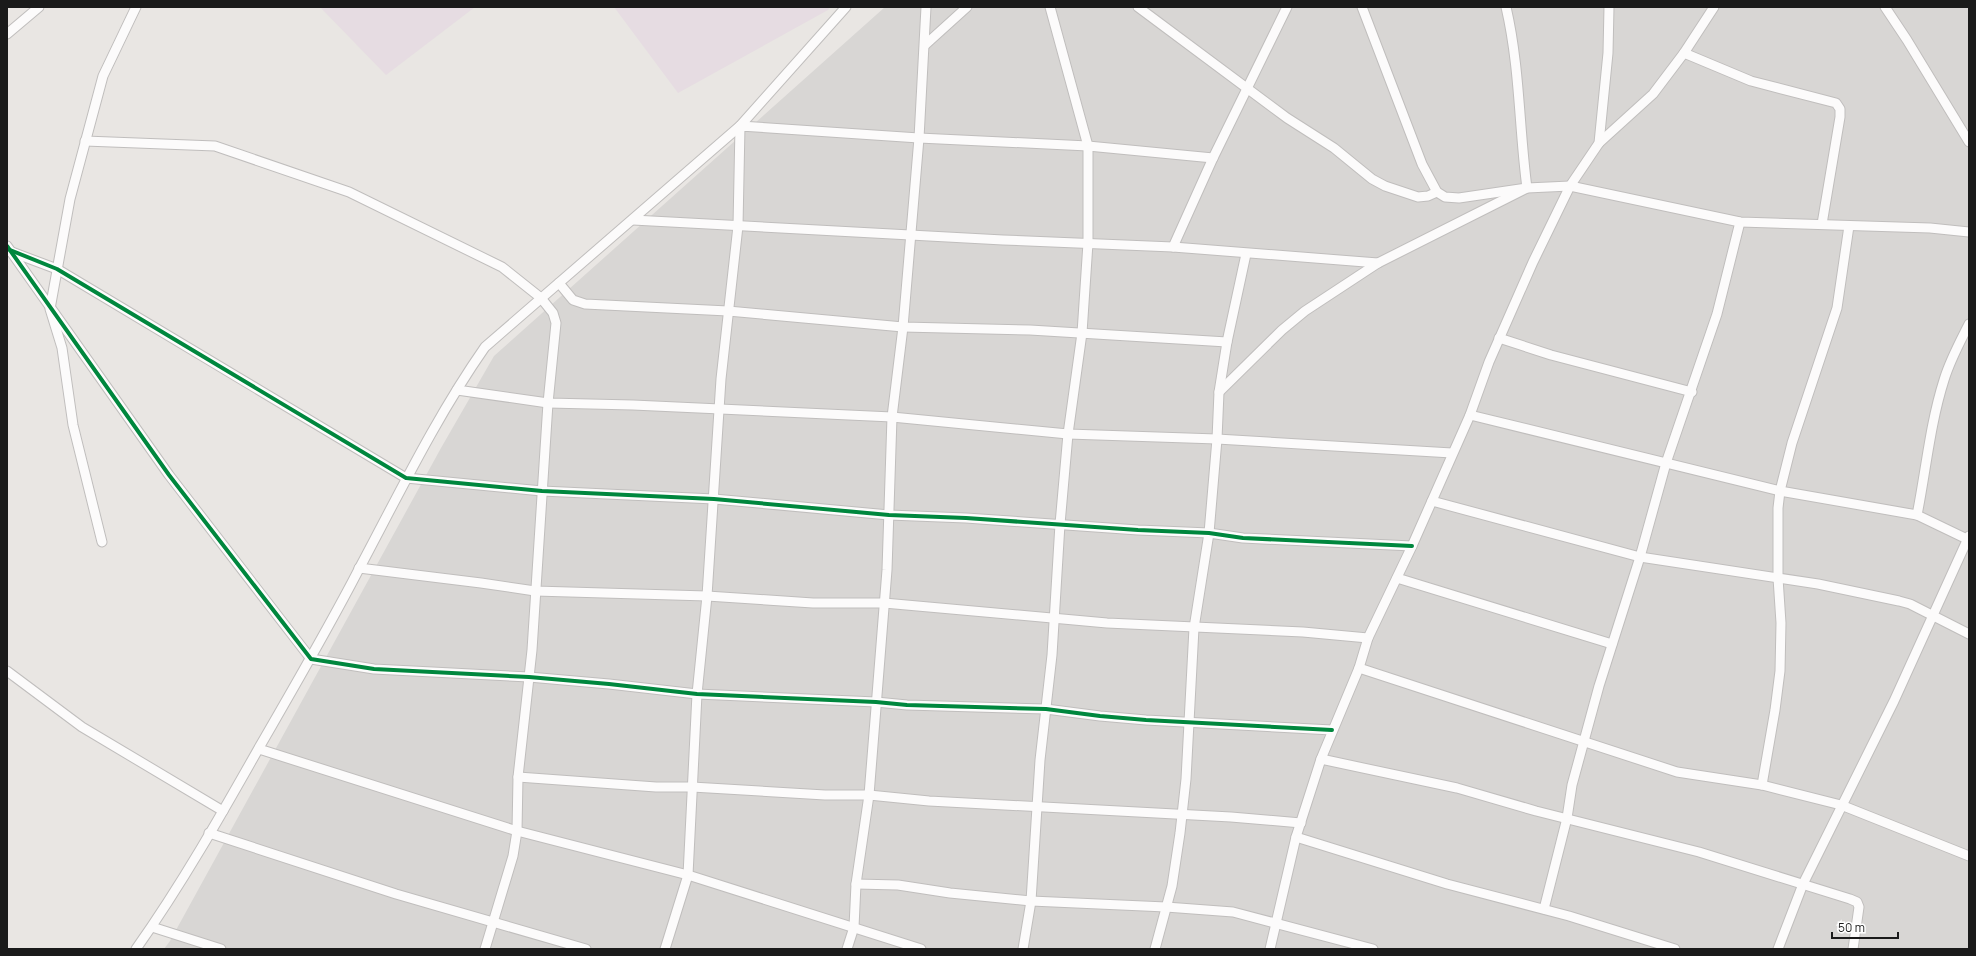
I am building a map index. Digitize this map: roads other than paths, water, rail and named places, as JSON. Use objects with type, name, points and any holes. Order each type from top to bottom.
[{"type":"street","points":[[7,34],[39,7]]},
{"type":"street","points":[[102,542],[73,425],[62,348],[50,309],[70,199],[103,76],[136,7]]},
{"type":"street","points":[[136,949],[181,882],[259,749],[311,659],[406,478],[457,390],[485,347],[740,126],[846,7]]},
{"type":"street","points":[[847,949],[854,927],[856,884],[869,795],[884,603],[892,417],[903,327],[919,138],[926,7]]},
{"type":"street","points":[[925,45],[967,7]]},
{"type":"street","points":[[1023,949],[1031,902],[1036,807],[1055,618],[1060,524],[1068,434],[1082,333],[1088,243],[1088,146],[1050,7]]},
{"type":"street","points":[[1138,7],[1248,90],[1287,118],[1334,148],[1372,179],[1385,186],[1418,197],[1428,196],[1437,192]]},
{"type":"street","points":[[1173,247],[1213,158],[1288,7]]},
{"type":"street","points":[[1362,7],[1422,164],[1437,192],[1445,197],[1459,198],[1526,188],[1570,186],[1740,222],[1930,228],[1969,232]]},
{"type":"street","points":[[1506,7],[1518,78],[1521,144],[1526,188]]},
{"type":"street","points":[[1599,143],[1607,60],[1609,7]]},
{"type":"street","points":[[1270,949],[1278,922],[1286,875],[1296,837],[1320,759],[1359,668],[1368,638],[1412,546],[1470,415],[1500,338],[1533,262],[1570,186],[1599,143],[1653,94],[1684,53],[1714,7]]},
{"type":"street","points":[[1885,7],[1907,40],[1969,142]]},
{"type":"street","points":[[1684,53],[1751,81],[1836,103],[1840,109],[1840,117],[1822,224]]},
{"type":"street","points":[[740,126],[919,138],[1088,146],[1213,158]]},
{"type":"street","points":[[665,949],[688,875],[697,694],[707,596],[719,409],[738,226],[740,126]]},
{"type":"street","points":[[85,141],[215,146],[349,192],[502,267],[541,298],[553,313],[556,323],[548,404],[529,677],[518,777],[516,831],[513,856],[485,949]]},
{"type":"street","points":[[1218,392],[1282,330],[1305,312],[1378,264],[1526,188]]},
{"type":"street","points":[[633,220],[1173,247],[1378,264]]},
{"type":"street","points":[[1544,909],[1567,818],[1572,785],[1583,740],[1640,557],[1666,463],[1692,392],[1717,314],[1740,222]]},
{"type":"street","points":[[1762,785],[1780,671],[1781,623],[1778,578],[1780,491],[1792,443],[1837,308],[1848,226]]},
{"type":"street","points":[[8,249],[57,269],[406,478],[542,491],[714,499],[888,515],[1209,533],[1243,538],[1324,543],[1412,546]]},
{"type":"street","points":[[8,249],[169,475],[311,659],[374,670],[529,677],[697,694],[876,702],[914,706],[1046,709],[1100,716],[1332,730]]},
{"type":"street","points":[[1155,949],[1172,886],[1183,815],[1190,721],[1194,628],[1209,533],[1217,439],[1218,392],[1246,254]]},
{"type":"street","points":[[559,283],[573,300],[585,304],[728,311],[903,327],[1082,333],[1227,342]]},
{"type":"street","points":[[1918,515],[1930,440],[1944,379],[1969,324]]},
{"type":"street","points":[[1500,338],[1551,355],[1692,392]]},
{"type":"street","points":[[457,390],[548,404],[633,405],[892,417],[1068,434],[1217,439],[1452,453]]},
{"type":"street","points":[[1470,415],[1780,491],[1918,515],[1968,539],[1894,701],[1803,884],[1778,949]]},
{"type":"street","points":[[1432,501],[1640,557],[1778,578],[1898,601],[1910,604],[1969,634]]},
{"type":"street","points":[[359,568],[535,591],[707,596],[813,603],[884,603],[1115,624],[1303,632],[1368,638]]},
{"type":"street","points":[[1397,578],[1612,644]]},
{"type":"street","points":[[1359,668],[1677,772],[1762,785],[1841,805],[1969,856]]},
{"type":"street","points":[[7,670],[82,727],[223,811]]},
{"type":"street","points":[[259,749],[516,831],[688,875],[921,949]]},
{"type":"street","points":[[1320,759],[1457,788],[1536,811],[1699,852],[1856,902],[1858,915],[1853,949]]},
{"type":"street","points":[[518,777],[648,786],[869,795],[929,801],[1301,823]]},
{"type":"street","points":[[209,833],[396,894],[586,949]]},
{"type":"street","points":[[1296,837],[1447,884],[1544,909],[1675,949]]},
{"type":"street","points":[[856,884],[898,885],[950,893],[1031,902],[1166,906],[1233,912],[1278,922],[1311,934],[1373,949]]},
{"type":"street","points":[[152,927],[221,949]]}]
